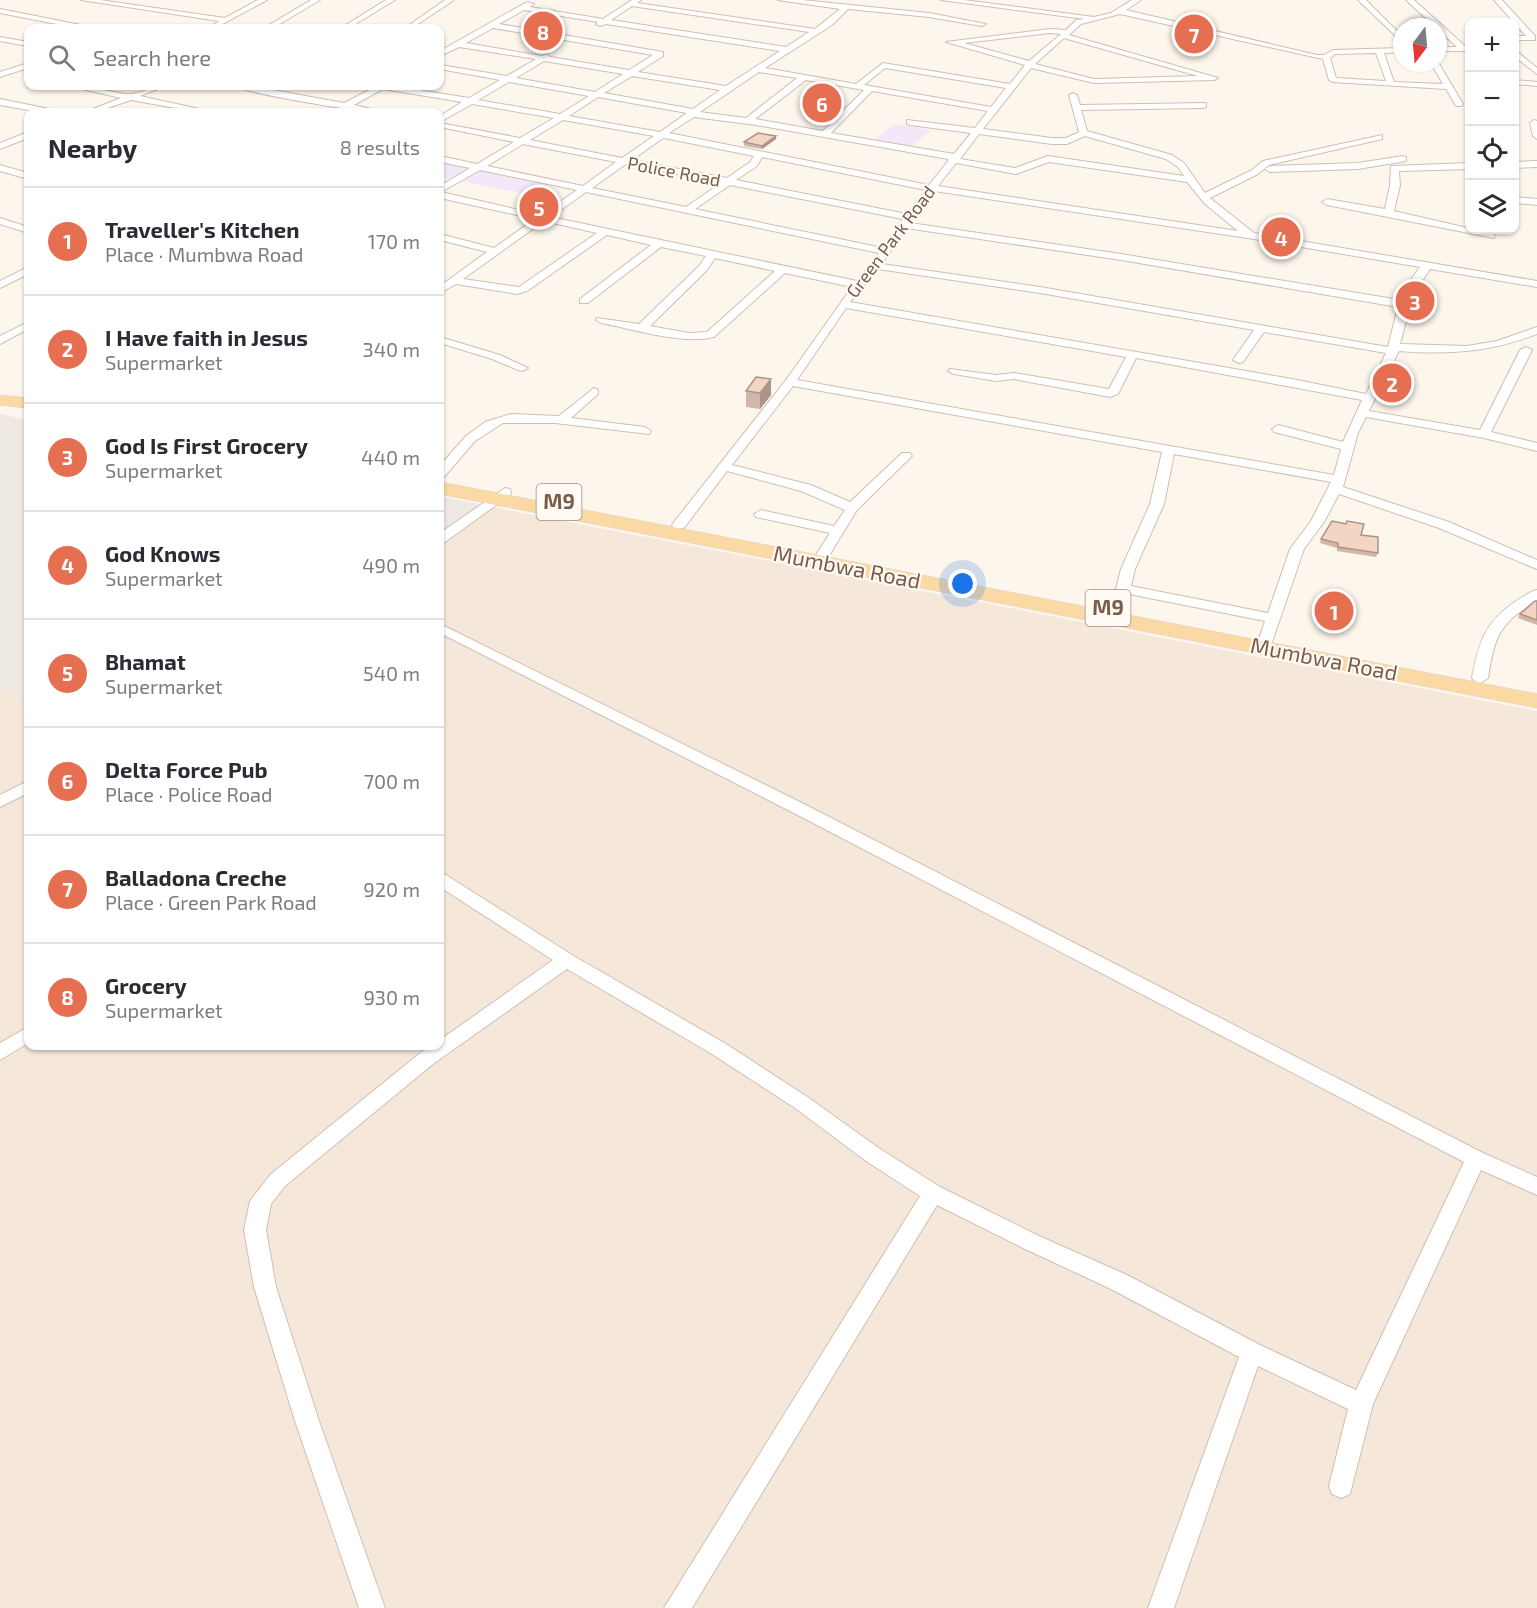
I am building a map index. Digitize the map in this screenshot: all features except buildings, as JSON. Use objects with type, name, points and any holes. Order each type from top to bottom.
[{"type":"main road","points":[[0,401],[24,403]]},
{"type":"main road","points":[[0,401],[24,407]]},
{"type":"main road","name":"Mumbwa Road","points":[[444,481],[501,496],[822,557],[1267,634],[1537,689]]},
{"type":"main road","name":"Mumbwa Road","points":[[444,489],[501,496],[679,525],[822,557],[1120,599],[1537,701]]},
{"type":"street","points":[[85,0],[227,20]]},
{"type":"street","points":[[219,24],[263,0]]},
{"type":"street","points":[[275,24],[316,0]]},
{"type":"street","points":[[352,24],[391,0]]},
{"type":"street","points":[[414,24],[450,0]]},
{"type":"street","points":[[444,52],[537,0]]},
{"type":"street","points":[[782,0],[920,14],[982,24]]},
{"type":"street","points":[[945,0],[1092,18]]},
{"type":"street","name":"Green Park Road","points":[[679,525],[790,382],[843,304],[875,266],[931,188],[1030,65],[1079,22],[1092,18],[1104,18],[1137,0]]},
{"type":"street","points":[[1362,0],[1393,31]]},
{"type":"street","points":[[1410,0],[1465,47]]},
{"type":"street","points":[[1498,0],[1514,18]]},
{"type":"street","points":[[596,26],[634,2],[815,31]]},
{"type":"street","points":[[445,284],[625,162],[727,89],[829,23],[846,7]]},
{"type":"street","points":[[522,8],[787,50]]},
{"type":"street","points":[[0,11],[66,24]]},
{"type":"street","points":[[1119,11],[1317,57],[1326,57],[1332,52],[1393,50]]},
{"type":"street","points":[[1519,23],[1532,38],[1519,38]]},
{"type":"street","points":[[444,189],[660,54],[489,25]]},
{"type":"street","points":[[1050,31],[1066,34],[1214,78],[1109,82],[1085,79],[950,42],[1050,31]]},
{"type":"street","points":[[444,116],[587,32]]},
{"type":"street","points":[[0,39],[24,43]]},
{"type":"street","points":[[1454,39],[1465,39]]},
{"type":"street","points":[[458,44],[727,89]]},
{"type":"street","points":[[1447,49],[1465,49]]},
{"type":"street","points":[[1519,50],[1525,49]]},
{"type":"street","points":[[1378,51],[1391,84]]},
{"type":"street","points":[[1519,54],[1537,72]]},
{"type":"street","points":[[1326,57],[1333,80],[1448,87]]},
{"type":"street","points":[[859,85],[883,65],[1012,87]]},
{"type":"street","points":[[2,73],[24,66]]},
{"type":"street","points":[[444,68],[825,134],[1016,171],[1048,159],[1191,180]]},
{"type":"street","points":[[758,69],[994,110]]},
{"type":"street","points":[[1440,72],[1459,104]]},
{"type":"street","points":[[2,73],[24,76]]},
{"type":"street","points":[[748,121],[804,77]]},
{"type":"street","points":[[1519,82],[1537,84]]},
{"type":"street","points":[[825,134],[872,87]]},
{"type":"street","points":[[92,90],[186,108]]},
{"type":"street","points":[[101,108],[151,90]]},
{"type":"street","points":[[261,90],[357,108]]},
{"type":"street","points":[[340,108],[375,90]]},
{"type":"street","points":[[408,90],[664,135],[931,188],[1254,236],[1537,284]]},
{"type":"street","points":[[1073,95],[1080,126],[1084,133]]},
{"type":"street","points":[[0,102],[29,108]]},
{"type":"street","points":[[1077,108],[1203,105]]},
{"type":"street","points":[[910,122],[1063,142],[1084,133],[1172,159],[1185,168],[1191,180],[1205,197],[1237,225],[1254,236]]},
{"type":"street","points":[[1534,123],[1537,136]]},
{"type":"street","name":"Police Road","points":[[444,125],[730,182],[906,221],[1402,304]]},
{"type":"street","points":[[0,134],[24,136]]},
{"type":"street","points":[[0,146],[24,137]]},
{"type":"street","points":[[1205,197],[1266,163],[1379,137]]},
{"type":"street","points":[[686,212],[754,164],[759,155]]},
{"type":"street","points":[[1258,169],[1358,166],[1404,159]]},
{"type":"street","points":[[444,160],[686,212],[885,250]]},
{"type":"street","points":[[1519,165],[1537,164]]},
{"type":"street","points":[[1317,169],[1465,166]]},
{"type":"street","points":[[0,168],[24,175]]},
{"type":"street","points":[[1389,213],[1395,185],[1394,168]]},
{"type":"street","points":[[444,193],[605,232],[859,285]]},
{"type":"street","points":[[1519,200],[1537,202]]},
{"type":"street","points":[[1327,202],[1465,230]]},
{"type":"street","points":[[0,221],[24,229]]},
{"type":"street","points":[[445,284],[516,291],[524,289],[605,232]]},
{"type":"street","points":[[444,238],[495,251]]},
{"type":"street","points":[[584,301],[659,243]]},
{"type":"street","points":[[641,328],[703,268],[712,254]]},
{"type":"street","points":[[875,266],[1040,290],[1262,329],[1393,349],[1442,351],[1501,345],[1537,330]]},
{"type":"street","points":[[1267,634],[1297,549],[1317,522],[1337,485],[1347,447],[1361,413],[1393,349],[1402,304],[1420,272],[1427,266]]},
{"type":"street","points":[[601,320],[689,336],[710,335],[783,269]]},
{"type":"street","points":[[0,285],[24,272]]},
{"type":"street","points":[[843,304],[1292,382],[1368,398]]},
{"type":"street","points":[[0,341],[24,327]]},
{"type":"street","points":[[1239,360],[1262,329]]},
{"type":"street","points":[[444,341],[496,357],[522,368]]},
{"type":"street","points":[[1484,434],[1531,351],[1501,345]]},
{"type":"street","points":[[954,371],[1002,378],[1014,376],[1110,393],[1114,392],[1132,356]]},
{"type":"street","points":[[790,382],[1169,450],[1337,485],[1444,525],[1537,565]]},
{"type":"street","points":[[554,420],[566,417],[594,392]]},
{"type":"street","points":[[1361,413],[1484,434],[1537,447]]},
{"type":"street","points":[[444,469],[479,430],[492,422],[509,418],[604,424],[645,431]]},
{"type":"street","points":[[1278,429],[1347,447]]},
{"type":"street","points":[[1120,599],[1135,552],[1158,504],[1169,450]]},
{"type":"street","points":[[822,557],[852,508],[906,456]]},
{"type":"street","points":[[726,467],[807,488],[852,508]]},
{"type":"street","points":[[444,536],[501,496]]},
{"type":"street","points":[[761,514],[839,531]]},
{"type":"street","points":[[1480,678],[1490,630],[1513,609],[1537,594]]},
{"type":"street","points":[[444,630],[837,829],[1476,1159],[1537,1186]]},
{"type":"street","points":[[0,802],[24,788]]},
{"type":"street","points":[[444,882],[566,960],[719,1049],[802,1103],[873,1155],[933,1193],[1031,1242],[1119,1282],[1252,1352],[1361,1404]]},
{"type":"street","points":[[444,1046],[566,960]]},
{"type":"street","points":[[0,1053],[24,1037]]},
{"type":"street","points":[[372,1608],[307,1420],[265,1287],[255,1230],[261,1201],[278,1180],[439,1050]]},
{"type":"street","points":[[1341,1486],[1361,1404],[1476,1159]]},
{"type":"street","points":[[676,1608],[732,1522],[933,1193]]},
{"type":"street","points":[[1161,1608],[1252,1352]]},
{"type":"shaded area","points":[[894,124],[931,130],[910,147],[873,141]]},
{"type":"shaded area","points":[[444,162],[546,183],[525,194],[444,178]]},
{"type":"shaded area","points":[[0,414],[24,419],[24,706],[0,683]]},
{"type":"shaded area","points":[[444,497],[483,505],[444,529]]},
{"type":"shaded area","points":[[483,505],[1537,711],[1537,1608],[0,1608],[0,683],[24,706],[24,1050],[444,1050],[444,529]]},
{"type":"place","name":"Grocery","points":[[543,31]]},
{"type":"place","name":"Balladona Creche","points":[[1194,34]]},
{"type":"place","name":"Delta Force Pub","points":[[822,103]]},
{"type":"place","name":"Bhamat","points":[[539,207]]},
{"type":"place","name":"God Knows","points":[[1281,237]]},
{"type":"place","name":"God Is First Grocery","points":[[1415,301]]},
{"type":"place","name":"I Have faith in Jesus","points":[[1392,383]]},
{"type":"place","name":"Traveller's Kitchen","points":[[1334,611]]}]
